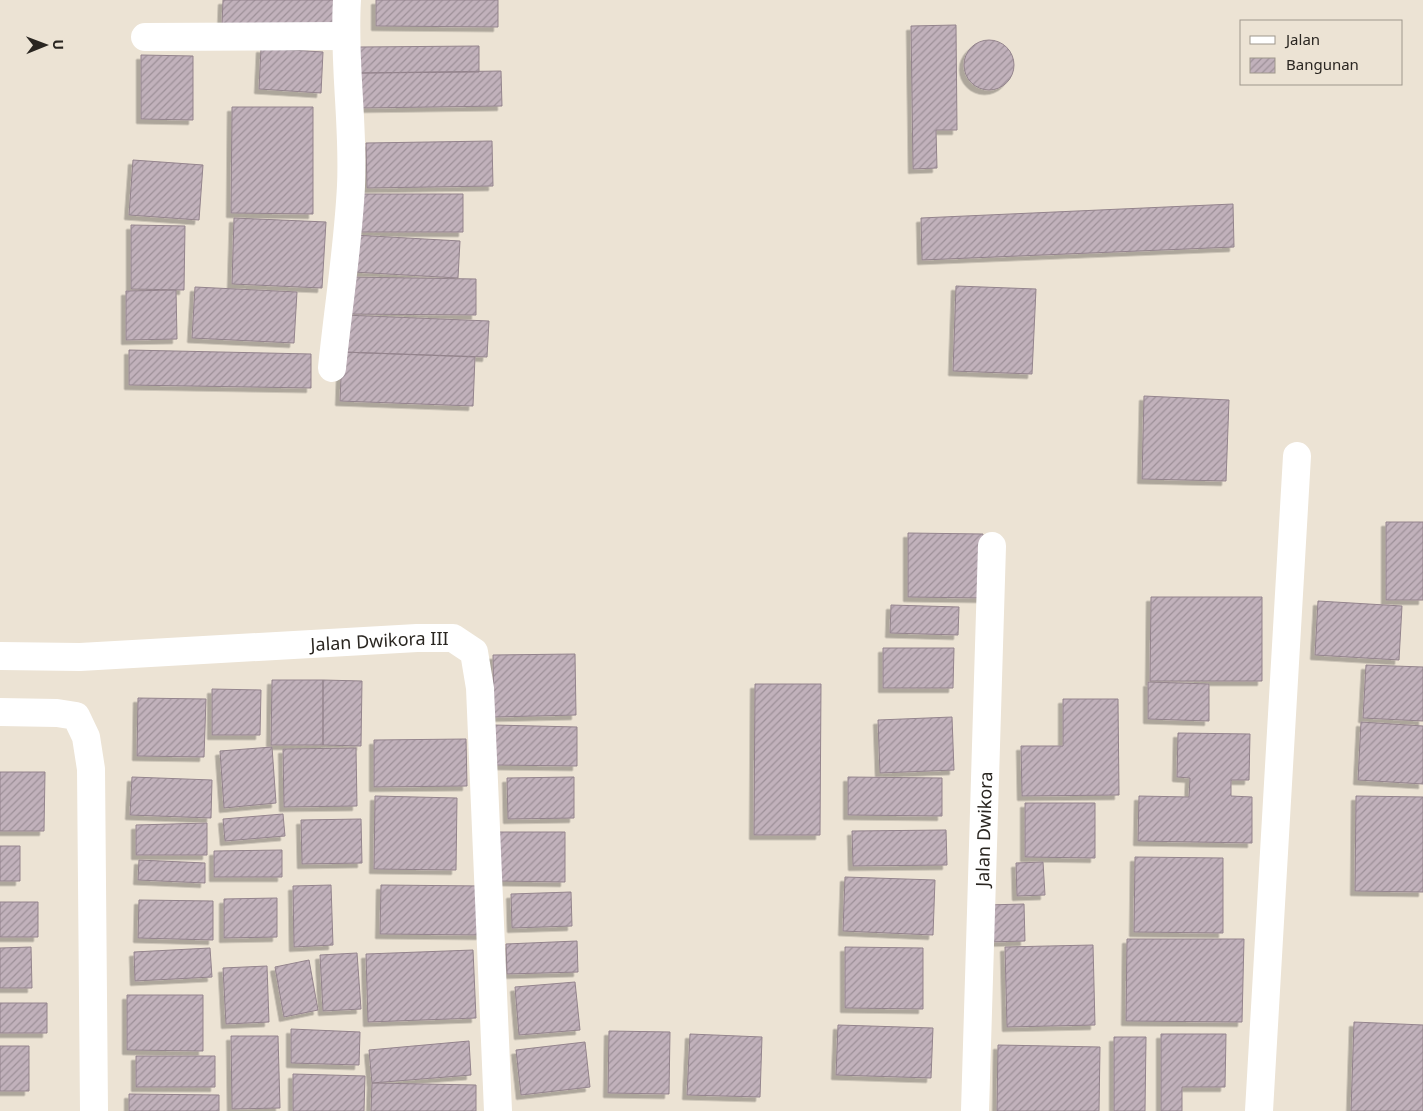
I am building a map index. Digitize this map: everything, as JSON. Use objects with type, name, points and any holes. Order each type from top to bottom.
[{"type":"street","points":[[332,368],[347,244],[351,186],[351,120],[344,36],[347,0]]},
{"type":"street","points":[[145,37],[344,36]]},
{"type":"street","points":[[1259,1111],[1297,456]]},
{"type":"street","name":"Jalan Dwikora","points":[[975,1111],[992,546]]},
{"type":"street","name":"Jalan Dwikora III","points":[[0,656],[80,657],[417,638],[454,638],[474,652],[480,688],[498,1111]]},
{"type":"street","points":[[0,712],[57,713],[76,716],[86,737],[91,770],[94,1111]]},
{"type":"building","points":[[223,0],[334,0],[333,29],[222,24]]},
{"type":"building","points":[[376,0],[498,0],[498,27],[376,26]]},
{"type":"building","points":[[956,25],[957,130],[936,130],[937,168],[913,169],[911,26]]},
{"type":"building","points":[[984,40],[994,40],[1007,47],[1014,60],[1014,70],[1007,83],[994,90],[984,90],[975,86],[968,79],[964,70],[964,60],[968,51],[975,44]]},
{"type":"building","points":[[479,46],[479,72],[360,73],[360,47]]},
{"type":"building","points":[[261,48],[323,52],[321,93],[259,89]]},
{"type":"building","points":[[141,55],[193,56],[193,120],[141,119]]},
{"type":"building","points":[[501,71],[502,106],[361,108],[360,73]]},
{"type":"building","points":[[232,107],[313,107],[313,214],[231,213]]},
{"type":"building","points":[[492,141],[493,186],[367,188],[366,143]]},
{"type":"building","points":[[133,160],[203,165],[199,220],[129,215]]},
{"type":"building","points":[[354,194],[463,194],[463,232],[354,232]]},
{"type":"building","points":[[1233,204],[1234,247],[922,260],[921,218]]},
{"type":"building","points":[[234,218],[326,222],[322,288],[232,284]]},
{"type":"building","points":[[131,225],[185,226],[184,290],[131,289]]},
{"type":"building","points":[[354,235],[460,241],[458,278],[353,272]]},
{"type":"building","points":[[348,277],[476,279],[476,315],[347,314]]},
{"type":"building","points":[[956,286],[1036,289],[1032,374],[953,371]]},
{"type":"building","points":[[195,287],[297,292],[294,343],[192,338]]},
{"type":"building","points":[[176,290],[177,339],[126,340],[126,291]]},
{"type":"building","points":[[344,315],[489,321],[487,357],[342,352]]},
{"type":"building","points":[[129,350],[311,354],[311,388],[129,385]]},
{"type":"building","points":[[342,352],[475,357],[473,406],[340,401]]},
{"type":"building","points":[[1144,396],[1229,400],[1226,481],[1142,479]]},
{"type":"building","points":[[1386,522],[1423,522],[1423,600],[1386,600]]},
{"type":"building","points":[[908,533],[983,534],[983,598],[908,597]]},
{"type":"building","points":[[1151,597],[1262,597],[1262,681],[1150,681]]},
{"type":"building","points":[[1318,601],[1402,606],[1399,660],[1315,655]]},
{"type":"building","points":[[891,605],[959,607],[958,635],[890,633]]},
{"type":"building","points":[[883,648],[954,648],[953,688],[883,688]]},
{"type":"building","points":[[575,654],[576,715],[494,717],[493,655]]},
{"type":"building","points":[[1366,665],[1423,667],[1423,721],[1363,718]]},
{"type":"building","points":[[272,680],[323,680],[323,745],[271,745]]},
{"type":"building","points":[[323,680],[362,681],[361,746],[323,745]]},
{"type":"building","points":[[1148,682],[1209,684],[1209,721],[1148,719]]},
{"type":"building","points":[[755,684],[821,684],[820,835],[754,835]]},
{"type":"building","points":[[212,689],[261,690],[260,735],[212,735]]},
{"type":"building","points":[[138,698],[206,699],[204,757],[137,756]]},
{"type":"building","points":[[1063,699],[1118,699],[1119,795],[1022,796],[1021,746],[1063,746]]},
{"type":"building","points":[[952,717],[954,770],[880,773],[878,720]]},
{"type":"building","points":[[1361,722],[1423,726],[1423,784],[1358,780]]},
{"type":"building","points":[[493,725],[577,727],[577,766],[493,765]]},
{"type":"building","points":[[1178,733],[1250,734],[1249,780],[1231,780],[1231,796],[1252,797],[1252,843],[1138,841],[1139,796],[1189,797],[1190,778],[1177,777]]},
{"type":"building","points":[[466,739],[467,786],[374,787],[374,740]]},
{"type":"building","points":[[272,747],[276,803],[224,808],[220,751]]},
{"type":"building","points":[[356,748],[357,806],[284,807],[283,749]]},
{"type":"building","points":[[0,772],[45,772],[44,831],[0,831]]},
{"type":"building","points":[[132,777],[212,780],[211,818],[130,815]]},
{"type":"building","points":[[574,777],[574,818],[508,819],[507,778]]},
{"type":"building","points":[[848,777],[942,778],[942,816],[848,815]]},
{"type":"building","points":[[375,796],[457,798],[456,870],[374,869]]},
{"type":"building","points":[[1356,796],[1423,797],[1423,892],[1355,891]]},
{"type":"building","points":[[1025,803],[1095,803],[1095,858],[1025,857]]},
{"type":"building","points":[[283,814],[285,836],[225,841],[223,819]]},
{"type":"building","points":[[361,819],[362,863],[302,864],[301,820]]},
{"type":"building","points":[[207,823],[207,855],[136,855],[136,825]]},
{"type":"building","points":[[946,830],[947,865],[853,866],[852,831]]},
{"type":"building","points":[[496,832],[565,832],[565,882],[497,881]]},
{"type":"building","points":[[0,846],[20,846],[20,881],[0,881]]},
{"type":"building","points":[[282,850],[282,877],[214,877],[214,851]]},
{"type":"building","points":[[1135,857],[1223,858],[1223,933],[1134,932]]},
{"type":"building","points":[[139,860],[205,863],[205,883],[138,880]]},
{"type":"building","points":[[1043,862],[1045,895],[1017,896],[1016,863]]},
{"type":"building","points":[[845,877],[935,880],[933,935],[843,931]]},
{"type":"building","points":[[331,885],[333,945],[294,947],[293,886]]},
{"type":"building","points":[[381,885],[482,886],[481,935],[380,934]]},
{"type":"building","points":[[571,892],[572,926],[512,928],[511,894]]},
{"type":"building","points":[[277,898],[277,937],[224,938],[224,899]]},
{"type":"building","points":[[139,900],[213,901],[213,940],[138,938]]},
{"type":"building","points":[[0,902],[38,902],[38,937],[0,937]]},
{"type":"building","points":[[1024,904],[1025,941],[987,942],[986,905]]},
{"type":"building","points":[[1127,939],[1244,939],[1242,1022],[1126,1021]]},
{"type":"building","points":[[577,941],[578,972],[507,974],[506,944]]},
{"type":"building","points":[[1093,945],[1095,1025],[1007,1027],[1005,947]]},
{"type":"building","points":[[31,947],[32,988],[0,988],[0,948]]},
{"type":"building","points":[[845,947],[923,948],[923,1009],[845,1008]]},
{"type":"building","points":[[210,948],[212,977],[135,981],[134,952]]},
{"type":"building","points":[[473,950],[476,1018],[368,1022],[366,954]]},
{"type":"building","points":[[357,953],[361,1009],[323,1011],[320,955]]},
{"type":"building","points":[[309,960],[318,1010],[284,1017],[275,967]]},
{"type":"building","points":[[267,966],[269,1022],[226,1024],[223,968]]},
{"type":"building","points":[[575,982],[580,1030],[519,1035],[515,987]]},
{"type":"building","points":[[127,995],[203,995],[203,1051],[127,1050]]},
{"type":"building","points":[[0,1003],[47,1003],[47,1033],[0,1033]]},
{"type":"building","points":[[1354,1022],[1423,1025],[1423,1111],[1351,1111]]},
{"type":"building","points":[[838,1025],[933,1028],[931,1078],[836,1075]]},
{"type":"building","points":[[291,1029],[360,1032],[359,1065],[291,1063]]},
{"type":"building","points":[[609,1031],[670,1032],[669,1094],[608,1093]]},
{"type":"building","points":[[690,1034],[762,1037],[760,1097],[687,1095]]},
{"type":"building","points":[[1161,1034],[1226,1034],[1225,1087],[1182,1087],[1182,1111],[1161,1111]]},
{"type":"building","points":[[231,1036],[278,1036],[280,1108],[232,1109]]},
{"type":"building","points":[[1114,1037],[1146,1037],[1145,1111],[1114,1111]]},
{"type":"building","points":[[469,1041],[471,1075],[372,1083],[369,1050]]},
{"type":"building","points":[[585,1042],[590,1087],[521,1095],[516,1050]]},
{"type":"building","points":[[998,1045],[1100,1047],[1099,1111],[997,1111]]},
{"type":"building","points":[[0,1046],[29,1046],[29,1091],[0,1091]]},
{"type":"building","points":[[136,1056],[215,1056],[215,1087],[136,1087]]},
{"type":"building","points":[[293,1074],[365,1076],[364,1111],[293,1111]]},
{"type":"building","points":[[372,1083],[476,1085],[476,1111],[371,1111]]},
{"type":"building","points":[[129,1094],[219,1095],[219,1111],[129,1111]]}]
